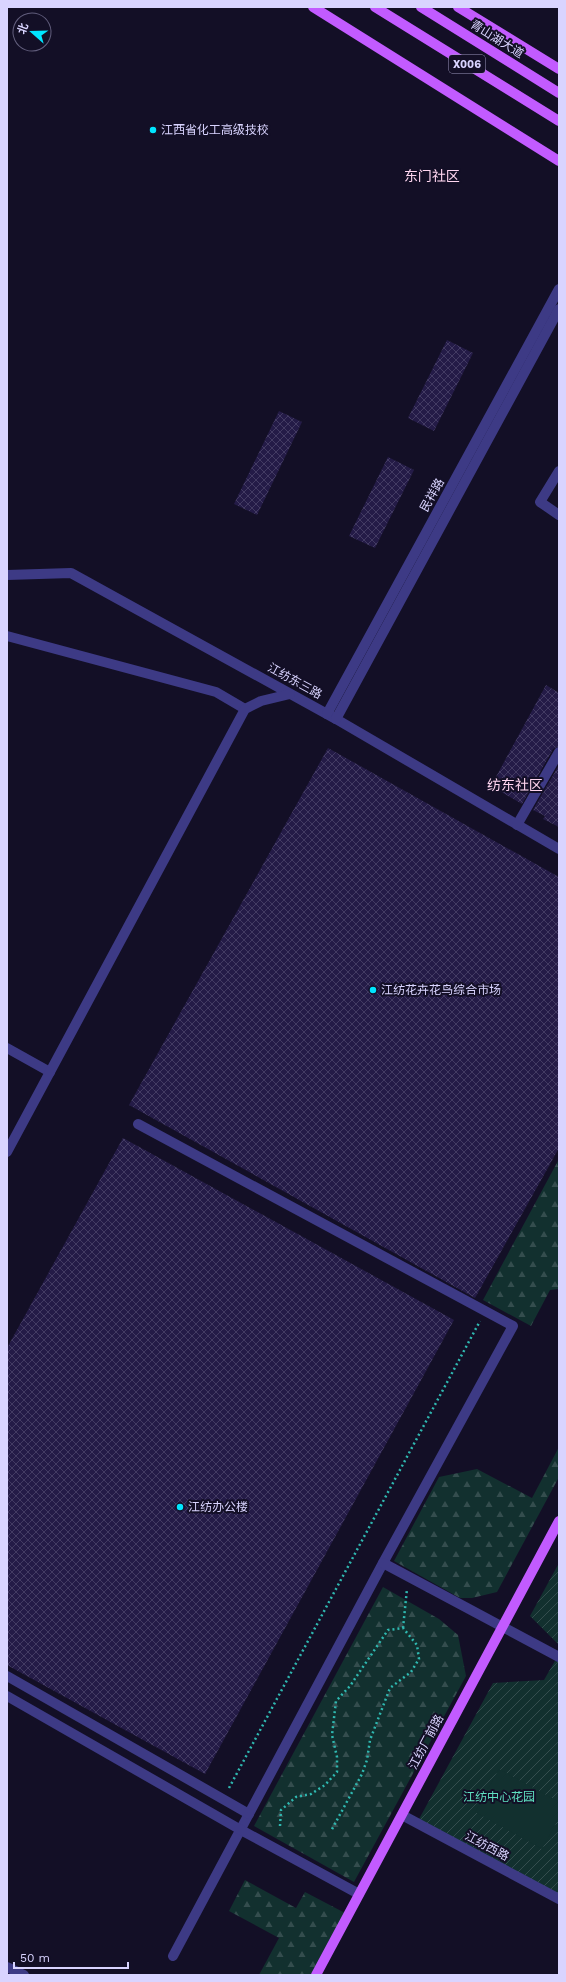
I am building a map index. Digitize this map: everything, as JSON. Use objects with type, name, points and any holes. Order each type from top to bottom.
[{"type":"main road","points":[[313,7],[559,161]]},
{"type":"main road","name":"X006","points":[[375,7],[559,121]]},
{"type":"main road","name":"青山湖大道","points":[[422,7],[559,93]]},
{"type":"main road","points":[[458,7],[559,70]]},
{"type":"main road","name":"江纺厂前路","points":[[316,1975],[559,1521]]},
{"type":"street","name":"民祥路","points":[[332,717],[559,289]]},
{"type":"street","name":"民祥路","points":[[332,717],[559,309]]},
{"type":"street","points":[[559,471],[540,502],[559,515]]},
{"type":"street","name":"江纺东三路","points":[[7,575],[71,572],[332,717],[559,849]]},
{"type":"street","points":[[7,636],[216,692],[245,709]]},
{"type":"street","points":[[7,1152],[245,709],[261,701],[290,694]]},
{"type":"street","points":[[517,824],[559,752]]},
{"type":"street","points":[[7,1048],[50,1072]]},
{"type":"street","points":[[138,1124],[513,1326],[383,1563],[173,1956]]},
{"type":"street","points":[[383,1563],[559,1658]]},
{"type":"street","points":[[7,1676],[249,1814]]},
{"type":"street","points":[[7,1696],[241,1830],[358,1894]]},
{"type":"street","name":"江纺西路","points":[[402,1815],[559,1900]]},
{"type":"street","points":[[7,1967],[24,1975]]},
{"type":"path","points":[[223,1799],[485,1311]]},
{"type":"path","points":[[331,1831],[362,1774],[367,1760],[370,1740],[390,1688],[411,1672],[419,1659],[417,1645],[403,1628],[408,1576]]},
{"type":"path","points":[[280,1826],[281,1810],[296,1797],[311,1794],[325,1785],[337,1772],[337,1757],[332,1735],[336,1700],[350,1686],[388,1630],[403,1628]]},
{"type":"green space","points":[[559,1159],[559,1289],[550,1290],[531,1326],[483,1300]]},
{"type":"green space","points":[[559,1447],[559,1477],[497,1592],[472,1598],[460,1598],[394,1561],[439,1477],[477,1469],[532,1498]]},
{"type":"green space","points":[[559,1563],[559,1645],[530,1616]]},
{"type":"green space","points":[[383,1587],[439,1619],[458,1635],[466,1676],[354,1882],[254,1826]]},
{"type":"green space","name":"江纺中心花园","points":[[559,1654],[559,1895],[418,1821],[493,1683],[544,1680]]},
{"type":"green space","points":[[499,1769],[559,1802],[559,1818],[542,1849],[475,1812]]},
{"type":"green space","points":[[245,1880],[296,1908],[305,1892],[345,1913],[312,1975],[259,1975],[279,1938],[229,1911]]},
{"type":"building","points":[[447,340],[473,353],[434,431],[408,418]]},
{"type":"building","points":[[279,411],[302,422],[257,515],[234,504]]},
{"type":"building","points":[[388,457],[414,470],[375,548],[349,536]]},
{"type":"building","points":[[546,685],[559,693],[559,746],[553,749],[522,804],[491,786]]},
{"type":"building","name":"江纺花卉花鸟综合市场","points":[[328,748],[559,877],[559,1148],[475,1298],[129,1105]]},
{"type":"building","points":[[559,765],[559,827],[543,819],[545,816],[533,810]]},
{"type":"building","name":"江纺办公楼","points":[[123,1138],[454,1320],[205,1774],[7,1665],[7,1348]]},
{"type":"place","name":"江西省化工高级技校","points":[[153,130]]},
{"type":"place","name":"江纺花卉花鸟综合市场","points":[[373,990]]},
{"type":"place","name":"江纺办公楼","points":[[180,1507]]},
{"type":"district","name":"东门社区","points":[[432,176]]},
{"type":"district","name":"纺东社区","points":[[515,785]]}]
